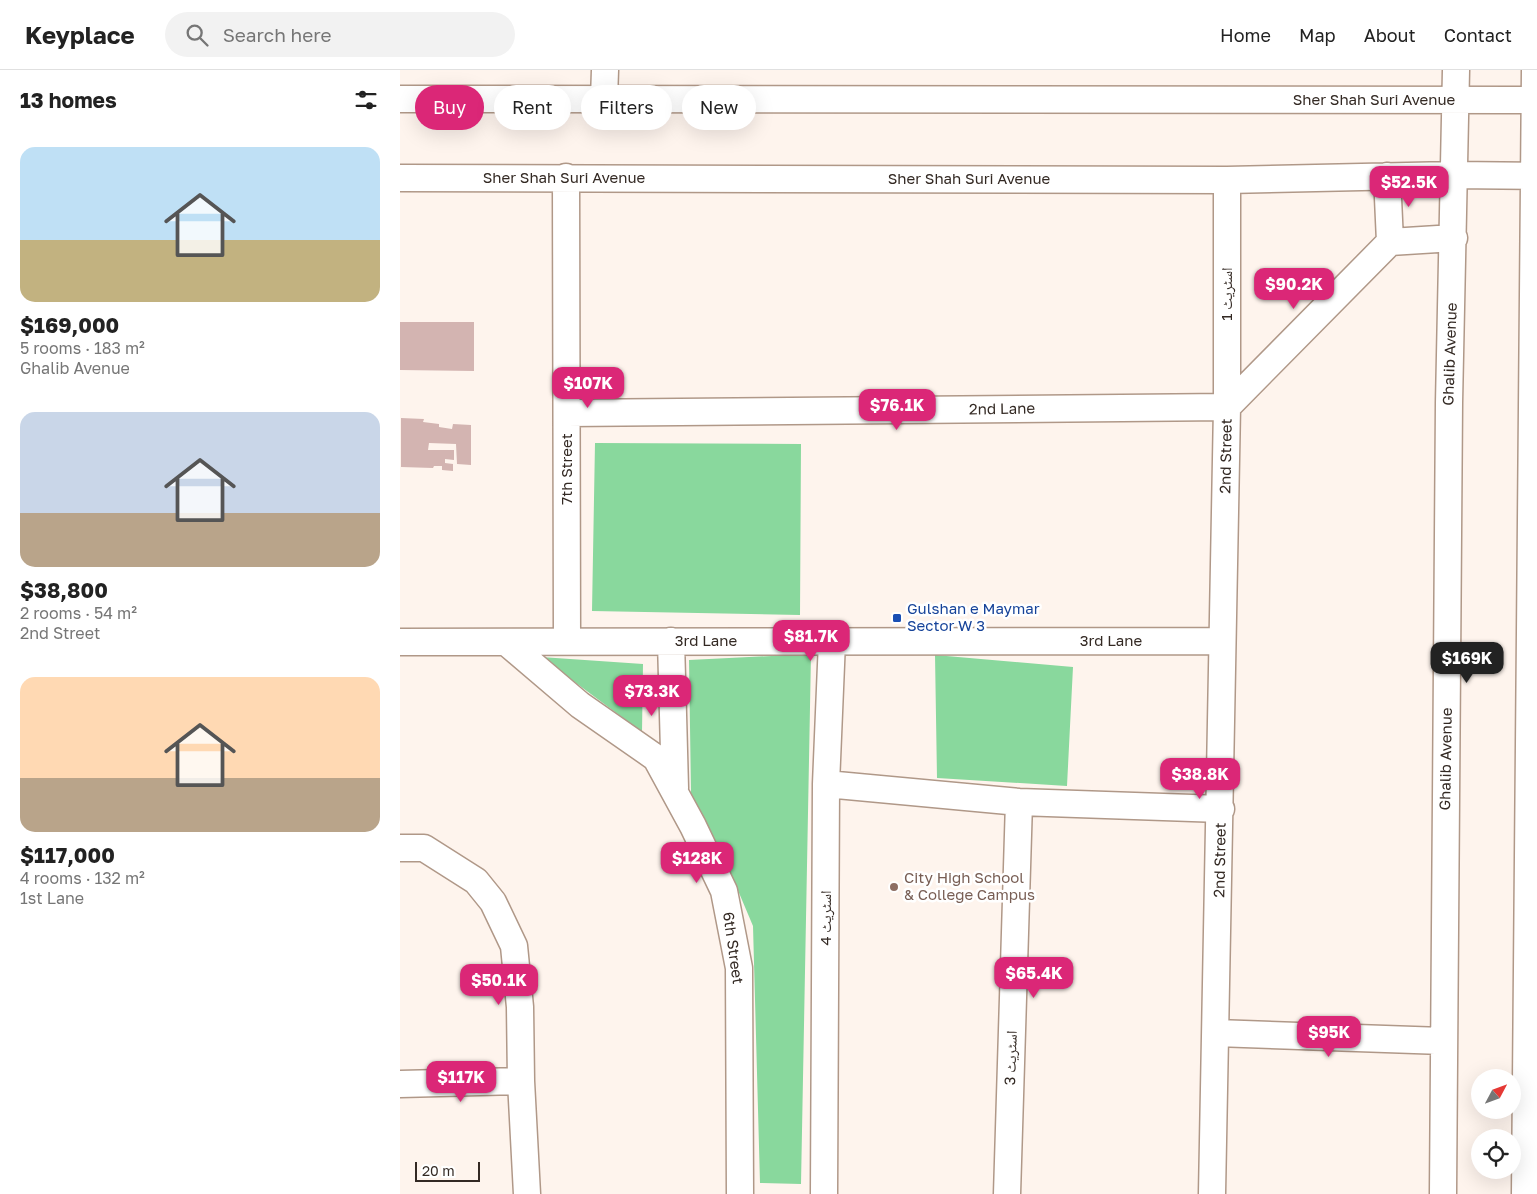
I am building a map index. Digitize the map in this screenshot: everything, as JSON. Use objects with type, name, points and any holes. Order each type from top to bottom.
[{"type":"street","points":[[604,85],[605,70]]},
{"type":"street","name":"Ghalib Avenue","points":[[1443,1194],[1449,403],[1454,238],[1453,175],[1456,70]]},
{"type":"street","points":[[1525,1194],[1531,1044],[1535,70]]},
{"type":"street","name":"Sher Shah Suri Avenue","points":[[400,99],[581,99]]},
{"type":"street","name":"Sher Shah Suri Avenue","points":[[672,99],[1536,100]]},
{"type":"street","name":"Sher Shah Suri Avenue","points":[[400,178],[1227,180],[1453,175],[1536,176]]},
{"type":"street","points":[[1387,176],[1390,242]]},
{"type":"street","name":"7th Street","points":[[566,177],[567,641]]},
{"type":"street","name":"اسٹریٹ 1","points":[[1227,180],[1227,407]]},
{"type":"street","points":[[1227,407],[1390,242],[1454,238]]},
{"type":"street","name":"2nd Lane","points":[[567,413],[1227,407]]},
{"type":"street","name":"2nd Street","points":[[1212,1194],[1221,809],[1222,641],[1227,407]]},
{"type":"street","points":[[671,641],[675,792]]},
{"type":"street","name":"اسٹریٹ 4","points":[[824,1194],[826,784],[832,641]]},
{"type":"street","name":"3rd Lane","points":[[400,642],[1222,641]]},
{"type":"street","name":"6th Street","points":[[506,642],[580,705],[656,758],[724,891],[739,968],[740,1194]]},
{"type":"street","points":[[826,784],[1019,802],[1221,809]]},
{"type":"street","name":"اسٹریٹ 3","points":[[1007,1194],[1019,802]]},
{"type":"street","points":[[400,848],[424,848],[476,880],[493,902],[514,946],[520,1007],[521,1081],[527,1194]]},
{"type":"street","points":[[1216,1033],[1443,1041]]},
{"type":"street","points":[[400,1084],[521,1081]]},
{"type":"green space","points":[[595,443],[801,444],[800,615],[592,611]]},
{"type":"green space","points":[[811,654],[801,1184],[760,1183],[753,926],[726,862],[691,793],[689,660]]},
{"type":"green space","points":[[935,655],[1073,667],[1067,786],[937,778]]},
{"type":"green space","points":[[541,657],[643,664],[642,732]]},
{"type":"building","points":[[400,322],[474,322],[474,371],[400,370]]},
{"type":"building","points":[[401,418],[424,419],[423,422],[439,424],[439,427],[452,429],[453,424],[471,425],[471,465],[457,464],[456,444],[429,443],[428,450],[454,450],[454,460],[445,459],[445,463],[453,464],[453,471],[442,470],[442,466],[434,466],[433,468],[401,467]]},
{"type":"place","name":"Gulshan e Maymar Sector W 3","points":[[897,618]]},
{"type":"place","name":"City High School & College Campus","points":[[894,887]]}]
